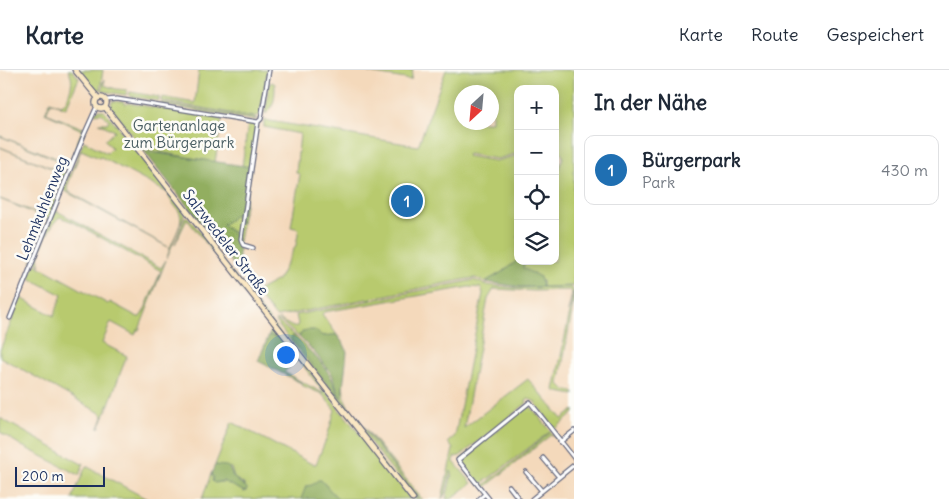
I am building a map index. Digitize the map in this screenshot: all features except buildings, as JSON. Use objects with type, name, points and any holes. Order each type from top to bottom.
[{"type":"main road","points":[[75,70],[98,98],[102,97],[106,100],[105,107],[97,106],[98,98]]},
{"type":"main road","name":"Salzwedeler Straße","points":[[105,107],[413,499]]},
{"type":"street","points":[[253,248],[243,245],[241,239],[258,122],[260,121],[269,70]]},
{"type":"street","points":[[106,100],[117,99],[258,122]]},
{"type":"street","name":"Lehmkuhlenweg","points":[[10,318],[97,106]]},
{"type":"street","points":[[489,499],[458,460],[530,402],[574,458]]},
{"type":"street","points":[[560,442],[574,431]]},
{"type":"street","points":[[544,458],[559,477]]},
{"type":"street","points":[[532,499],[574,464]]},
{"type":"street","points":[[526,472],[542,491]]},
{"type":"street","points":[[509,486],[519,499]]},
{"type":"street","points":[[479,499],[484,492]]},
{"type":"green space","points":[[68,70],[72,70],[79,78],[66,108],[51,102],[46,113],[85,129],[70,165],[0,136],[70,162],[82,130],[45,113],[50,101],[61,105],[66,102],[71,82]]},
{"type":"green space","points":[[79,70],[103,70],[100,90],[95,89]]},
{"type":"green space","points":[[199,70],[267,70],[260,115],[254,117],[161,101],[162,97],[195,103]]},
{"type":"green space","points":[[370,70],[413,70],[411,80],[369,73]]},
{"type":"green space","points":[[446,70],[574,70],[574,286],[542,287],[542,281],[523,268],[524,265],[559,265],[559,168],[563,157],[559,151],[559,85],[514,85],[514,154],[497,159],[468,154],[467,156],[496,161],[514,156],[514,263],[485,282],[475,278],[467,279],[276,317],[255,292],[278,280],[296,245],[299,229],[291,227],[300,174],[296,173],[300,134],[264,127],[264,120],[418,146]]},
{"type":"green space","points":[[105,79],[104,85],[127,90],[126,95],[102,91]]},
{"type":"green space","points":[[272,82],[275,84],[274,101],[271,108],[265,114],[269,84]]},
{"type":"green space","points":[[130,92],[159,97],[159,101],[129,96]]},
{"type":"green space","name":"Gartenanlage zum Bürgerpark","points":[[112,101],[124,102],[125,105],[128,103],[222,119],[215,162],[142,149],[111,107]]},
{"type":"green space","points":[[161,103],[258,119],[253,120],[162,105]]},
{"type":"green space","points":[[96,110],[103,110],[111,118],[184,212],[184,215],[167,258],[170,248],[63,190],[84,141],[107,153],[112,148],[105,140],[115,131],[99,123],[107,123],[109,120],[101,113],[95,114]],"holes":[[[81,150],[99,158],[101,157],[168,193],[180,214],[180,224],[170,248],[69,192],[67,187]]]},
{"type":"green space","points":[[248,123],[257,126],[251,167],[242,166]]},
{"type":"green space","points":[[0,147],[67,174],[58,186],[57,199],[31,263],[48,219],[0,199],[43,215],[61,172]]},
{"type":"green space","points":[[144,151],[251,167],[242,223],[240,223],[238,216],[234,216],[223,225],[237,238],[240,273]]},
{"type":"green space","points":[[55,210],[161,268],[166,260],[139,330],[137,330],[135,335],[111,322],[102,343],[127,356],[99,428],[103,417],[102,414],[0,357],[0,350],[21,298],[54,316],[62,295],[29,278],[35,264],[108,304],[110,302],[138,317],[144,311],[161,271],[73,222],[60,217],[49,231],[43,245],[39,257],[41,265],[35,259]]},
{"type":"green space","points":[[234,216],[237,216],[242,223],[239,241],[235,234],[223,225]]},
{"type":"green space","points":[[185,217],[188,217],[306,366],[304,367],[279,335],[276,337],[269,335],[271,331],[268,323],[187,219],[175,244]]},
{"type":"green space","points":[[514,263],[514,265],[524,265],[523,268],[540,277],[542,287],[521,287],[485,282]]},
{"type":"green space","points":[[474,280],[487,285],[517,288],[569,287],[573,291],[568,312],[572,293],[569,290],[494,289],[488,299],[464,428],[528,379],[562,419],[574,410],[574,413],[555,429],[534,401],[526,400],[527,403],[460,456],[454,457],[454,462],[472,483],[451,499],[446,499],[451,471],[442,499],[453,449],[448,442],[455,436],[483,293],[481,288],[469,287],[324,312],[322,314],[337,335],[322,336],[309,331],[299,335],[299,337],[278,319],[296,327],[298,324],[296,315]]},
{"type":"green space","points":[[574,292],[574,305],[559,384],[565,390],[574,392],[574,395],[554,390]]},
{"type":"green space","points":[[276,320],[297,338],[294,336],[338,397],[418,499],[415,499]]},
{"type":"green space","points":[[315,330],[323,336],[337,335],[345,346],[347,352],[342,397],[339,396],[332,374],[299,337],[303,331]]},
{"type":"green space","points":[[269,335],[276,337],[279,335],[298,360],[284,372],[303,384],[258,361]]},
{"type":"green space","points":[[292,336],[297,338],[322,364],[336,388],[338,397],[291,339]]},
{"type":"green space","points":[[307,367],[411,499],[338,499],[321,480],[306,490],[301,499],[202,499],[211,474],[216,483],[227,483],[244,492],[244,484],[234,478],[231,468],[215,465],[232,422],[312,464],[316,464],[335,410],[322,394],[301,385],[304,383],[325,394],[305,368]]},
{"type":"green space","points":[[343,385],[345,399],[349,408],[422,499],[419,499],[339,396],[342,396]]},
{"type":"green space","points":[[528,406],[531,407],[551,431],[480,485],[461,459]]},
{"type":"green space","points":[[0,418],[82,464],[84,463],[79,475],[22,446],[0,432]]},
{"type":"green space","points":[[551,432],[559,443],[552,434],[484,488],[483,486]]},
{"type":"green space","points":[[215,465],[228,467],[234,478],[247,490],[245,492],[223,481],[214,483],[211,474]]},
{"type":"green space","points":[[86,466],[147,499],[72,499]]},
{"type":"green space","points":[[321,480],[338,499],[301,499],[306,486],[312,485]]},
{"type":"place","name":"Bürgerpark","points":[[407,201]]}]
